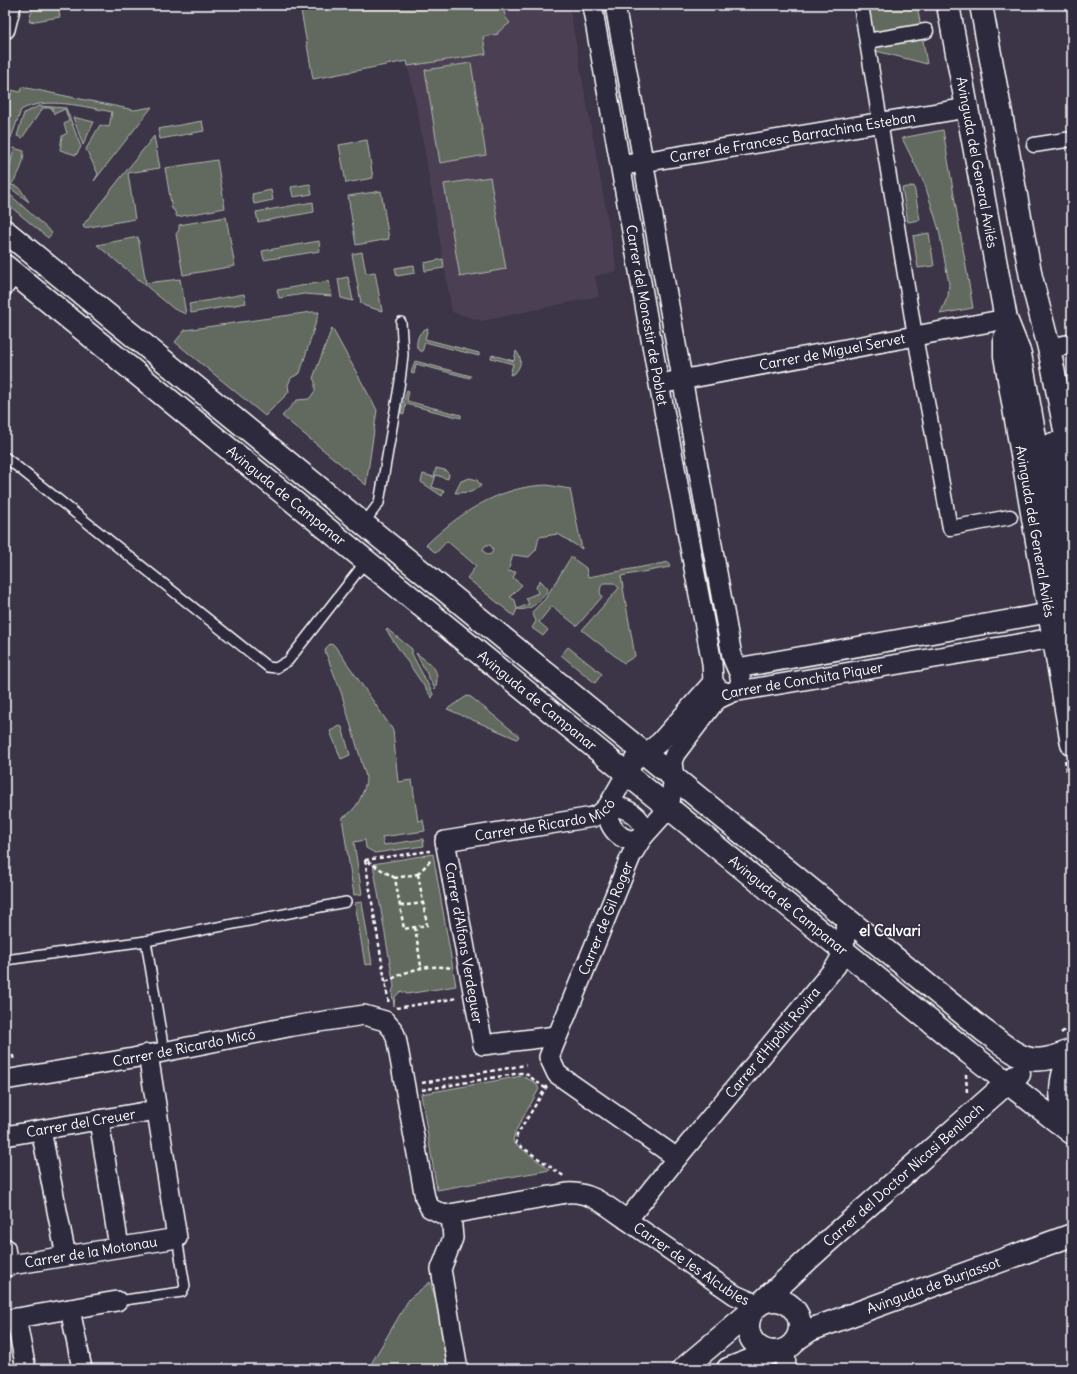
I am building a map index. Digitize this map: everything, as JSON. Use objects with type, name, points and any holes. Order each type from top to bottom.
[{"type":"main road","name":"Avinguda del General Avilés","points":[[948,5],[1006,319],[1020,354],[1062,640],[1072,744]]},
{"type":"main road","points":[[981,5],[1031,278],[1049,348],[1072,466]]},
{"type":"main road","name":"Avinguda de Campanar","points":[[5,231],[983,1030],[1015,1053],[1032,1060],[1062,1057],[1072,1050]]},
{"type":"main road","points":[[9,279],[35,256]]},
{"type":"main road","points":[[36,292],[53,270]]},
{"type":"main road","points":[[1031,278],[1036,352],[1072,549]]},
{"type":"main road","name":"Avinguda de Campanar","points":[[9,279],[36,292],[844,951],[1007,1083],[1072,1133]]},
{"type":"main road","name":"Avinguda del General Avilés","points":[[1006,319],[1005,356],[1048,613],[1062,640]]},
{"type":"main road","points":[[87,333],[120,325],[117,358]]},
{"type":"main road","points":[[277,488],[294,477],[308,478],[307,490],[300,506]]},
{"type":"main road","points":[[346,544],[354,547],[363,544],[368,536],[364,523]]},
{"type":"main road","points":[[1062,1057],[1062,1094],[1065,1115],[1072,1129]]},
{"type":"main road","name":"Carrer del Doctor Nicasi Benlloch","points":[[758,1305],[1007,1083],[1021,1073],[1062,1057]]},
{"type":"main road","name":"Avinguda de Burjassot","points":[[728,1369],[785,1352],[804,1333],[1072,1235]]},
{"type":"main road","points":[[683,1369],[758,1305],[778,1300],[787,1302],[794,1308],[801,1324],[785,1352],[757,1346],[750,1337],[748,1324],[758,1305]]},
{"type":"street","points":[[5,29],[11,5]]},
{"type":"street","name":"Carrer del Monestir de Poblet","points":[[592,5],[619,166],[713,679]]},
{"type":"street","name":"Carrer del Monestir de Poblet","points":[[615,5],[726,622],[736,668],[740,672],[741,680],[738,688],[731,692]]},
{"type":"street","points":[[861,5],[915,336],[950,528],[1010,517]]},
{"type":"street","points":[[867,41],[926,31]]},
{"type":"street","name":"Carrer de Francesc Barrachina Esteban","points":[[619,166],[881,121],[967,108]]},
{"type":"street","points":[[1034,145],[1072,139]]},
{"type":"street","name":"Carrer de Miguel Servet","points":[[659,384],[1006,319]]},
{"type":"street","points":[[1049,348],[1072,344]]},
{"type":"street","name":"Carrer de Conchita Piquer","points":[[627,773],[631,763],[636,757],[645,754],[660,742],[713,679],[715,671],[721,666],[728,664],[736,668],[1048,613]]},
{"type":"street","points":[[1008,621],[1012,646]]},
{"type":"street","points":[[704,625],[726,622]]},
{"type":"street","name":"Carrer de Conchita Piquer","points":[[669,808],[674,777],[672,762],[675,754],[718,698],[731,692],[1012,646],[1062,640]]},
{"type":"street","points":[[713,679],[719,690],[731,692]]},
{"type":"street","name":"Carrer de Ricardo Micó","points":[[441,845],[593,817],[601,813],[608,806],[627,773]]},
{"type":"street","points":[[608,806],[606,814],[613,829],[621,836],[629,840],[637,840],[642,838]]},
{"type":"street","name":"Carrer de Gil Roger","points":[[669,808],[642,838],[624,870],[556,1036],[549,1057],[556,1074],[677,1158]]},
{"type":"street","name":"Carrer d'Alfons Verdeguer","points":[[441,845],[482,1045],[556,1036]]},
{"type":"street","name":"Carrer d'Hipòlit Rovira","points":[[627,1220],[836,966],[844,951],[846,917]]},
{"type":"street","name":"Carrer de Ricardo Micó","points":[[5,1080],[156,1053],[293,1026],[364,1015],[385,1021],[394,1030],[411,1086]]},
{"type":"street","points":[[156,1053],[156,1110],[177,1238]]},
{"type":"street","points":[[411,1086],[425,1198],[430,1208],[436,1213],[444,1216],[451,1214],[453,1238],[441,1270],[458,1369]]},
{"type":"street","name":"Carrer del Creuer","points":[[5,1136],[156,1110]]},
{"type":"street","points":[[99,1120],[120,1247]]},
{"type":"street","points":[[42,1130],[66,1256]]},
{"type":"street","name":"Carrer de les Alcubles","points":[[451,1214],[579,1192],[598,1200],[735,1296],[758,1305]]},
{"type":"street","name":"Carrer de la Motonau","points":[[6,1260],[66,1256],[177,1238]]},
{"type":"street","points":[[26,1369],[10,1319],[117,1301]]},
{"type":"street","points":[[70,1309],[82,1369]]},
{"type":"lane","points":[[364,523],[379,503],[400,381],[403,355],[400,322]]},
{"type":"lane","points":[[5,457],[268,667],[276,668],[288,661],[366,561]]},
{"type":"lane","points":[[5,960],[146,941],[346,902]]},
{"type":"lane","points":[[146,941],[156,1053]]},
{"type":"lane","points":[[117,1301],[182,1292],[184,1290],[185,1286],[177,1238]]},
{"type":"path","points":[[365,860],[441,845]]},
{"type":"path","points":[[365,860],[395,878],[418,874],[434,856]]},
{"type":"path","points":[[365,860],[390,1009],[464,997]]},
{"type":"path","points":[[395,878],[404,929],[427,925],[418,874]]},
{"type":"path","points":[[400,906],[423,903]]},
{"type":"path","points":[[415,927],[422,966]]},
{"type":"path","points":[[386,982],[405,972],[422,966],[458,967]]},
{"type":"path","points":[[1057,1035],[1072,1024]]},
{"type":"path","points":[[5,1058],[13,1056]]},
{"type":"path","points":[[411,1086],[526,1065]]},
{"type":"path","points":[[411,1086],[420,1090],[525,1073],[545,1088]]},
{"type":"path","points":[[550,1083],[545,1088],[517,1136],[516,1143],[567,1178]]},
{"type":"shaded area","points":[[300,5],[569,5],[617,271],[595,276],[599,296],[482,321],[452,312],[420,124],[407,61],[313,79]]},
{"type":"green space","points":[[33,5],[58,5],[60,17],[29,22]]},
{"type":"green space","points":[[300,5],[502,5],[506,18],[510,23],[498,32],[498,34],[483,37],[486,54],[408,66],[407,61],[313,79]]},
{"type":"green space","points":[[865,5],[917,5],[927,64],[872,50]]},
{"type":"green space","points":[[471,63],[486,155],[440,163],[425,70]]},
{"type":"green space","points":[[22,87],[134,110],[152,107],[94,181],[98,174],[86,149],[100,125],[109,127],[112,112],[78,105],[53,103],[31,106],[21,110],[11,138],[5,136],[5,120],[12,90],[20,92]]},
{"type":"green space","points":[[39,106],[66,108],[81,147],[76,155],[60,150],[62,136],[67,133],[64,124],[69,121],[65,109],[54,114],[52,108],[43,108],[22,138],[17,136],[24,113]]},
{"type":"green space","points":[[73,117],[94,122],[83,145]]},
{"type":"green space","points":[[202,121],[204,131],[160,139],[158,129]]},
{"type":"green space","points":[[943,130],[973,308],[940,314],[948,296],[949,284],[939,230],[925,185],[902,138]]},
{"type":"green space","points":[[154,136],[160,168],[128,173],[135,219],[84,228],[83,225]]},
{"type":"green space","points":[[367,140],[373,178],[346,183],[339,145]]},
{"type":"green space","points":[[14,148],[24,151],[20,169],[11,185],[19,187],[29,202],[6,185]]},
{"type":"green space","points":[[217,160],[225,208],[177,217],[172,209],[165,168]]},
{"type":"green space","points":[[490,177],[506,269],[460,277],[444,184]]},
{"type":"green space","points":[[310,184],[312,194],[293,197],[291,187]]},
{"type":"green space","points":[[914,186],[920,220],[908,222],[902,188]]},
{"type":"green space","points":[[5,190],[52,233],[48,238],[5,202]]},
{"type":"green space","points":[[271,190],[273,200],[254,204],[252,194]]},
{"type":"green space","points":[[381,191],[389,239],[356,245],[348,196]]},
{"type":"green space","points":[[313,202],[314,212],[258,222],[256,212]]},
{"type":"green space","points":[[226,217],[235,266],[183,275],[176,234],[179,230],[179,225]]},
{"type":"green space","points":[[929,233],[934,266],[918,268],[913,236]]},
{"type":"green space","points":[[138,237],[146,283],[180,279],[186,314],[174,309],[97,245]]},
{"type":"green space","points":[[319,241],[320,251],[264,260],[262,251]]},
{"type":"green space","points":[[362,252],[366,273],[375,272],[382,311],[365,306],[361,303],[352,254]]},
{"type":"green space","points":[[443,259],[444,268],[425,271],[424,263]]},
{"type":"green space","points":[[414,265],[415,273],[397,276],[395,268]]},
{"type":"green space","points":[[348,277],[353,301],[341,298],[338,279]]},
{"type":"green space","points":[[329,281],[332,296],[304,294],[279,298],[277,290]]},
{"type":"green space","points":[[244,294],[246,303],[191,313],[189,304]]},
{"type":"green space","points":[[319,312],[300,373],[291,378],[288,385],[289,392],[265,416],[175,342],[185,330]]},
{"type":"green space","points":[[332,328],[377,410],[366,485],[282,416],[297,400],[309,399],[315,391],[315,382],[313,378]]},
{"type":"green space","points":[[428,328],[425,339],[479,353],[479,356],[425,342],[422,352],[417,348],[417,342],[420,333]]},
{"type":"green space","points":[[516,351],[520,357],[520,365],[515,373],[510,375],[513,364],[491,358],[492,355],[514,361]]},
{"type":"green space","points":[[415,361],[471,376],[470,378],[416,364],[414,374],[411,373]]},
{"type":"green space","points":[[407,390],[409,391],[407,401],[461,415],[461,418],[406,404],[404,414],[401,413]]},
{"type":"green space","points":[[436,468],[445,470],[449,474],[448,479],[436,475],[432,487],[444,491],[442,496],[421,482],[423,474],[434,477]]},
{"type":"green space","points":[[470,478],[477,480],[481,486],[471,492],[455,493],[461,481]]},
{"type":"green space","points":[[547,485],[570,489],[582,549],[558,534],[539,537],[536,550],[529,557],[513,555],[508,571],[516,572],[513,578],[522,585],[510,597],[515,600],[517,609],[514,616],[467,578],[476,566],[447,541],[436,553],[426,545],[466,512],[497,496],[513,490]],"holes":[[[486,545],[490,545],[493,549],[492,553],[489,555],[484,552],[483,549]]]},
{"type":"green space","points":[[571,557],[586,568],[588,577],[669,562],[670,567],[621,576],[635,656],[624,663],[582,630],[619,588],[614,583],[603,583],[600,590],[602,597],[577,626],[552,606],[539,622],[548,630],[543,636],[532,628],[536,621],[532,612],[545,599]]},
{"type":"green space","points":[[540,580],[548,589],[546,593],[536,604],[527,609],[517,609],[529,604],[526,598],[538,593],[536,587]]},
{"type":"green space","points":[[387,629],[412,649],[412,654],[433,694],[432,698],[386,630]]},
{"type":"green space","points":[[330,644],[334,645],[340,653],[393,730],[398,782],[412,780],[418,821],[423,820],[425,831],[382,837],[384,845],[423,839],[424,846],[375,853],[366,848],[365,840],[354,842],[362,894],[354,895],[342,818],[356,806],[362,795],[366,783],[366,777],[341,692],[325,651]]},
{"type":"green space","points":[[568,647],[602,674],[595,683],[561,655]]},
{"type":"green space","points":[[416,653],[436,671],[437,682],[435,689]]},
{"type":"green space","points":[[467,696],[471,697],[519,736],[517,739],[447,709]]},
{"type":"green space","points":[[340,726],[342,727],[350,755],[341,759],[330,731]]},
{"type":"green space","points":[[433,854],[456,986],[407,994],[401,991],[395,997],[394,1006],[392,993],[394,986],[373,864]]},
{"type":"green space","points":[[362,902],[372,964],[365,965],[355,903]]},
{"type":"green space","points":[[522,1076],[536,1083],[539,1089],[515,1132],[513,1142],[550,1170],[437,1190],[421,1094]]},
{"type":"green space","points":[[430,1282],[440,1311],[447,1369],[368,1369],[409,1299]]},
{"type":"district","name":"el Calvari","points":[[890,930]]}]
